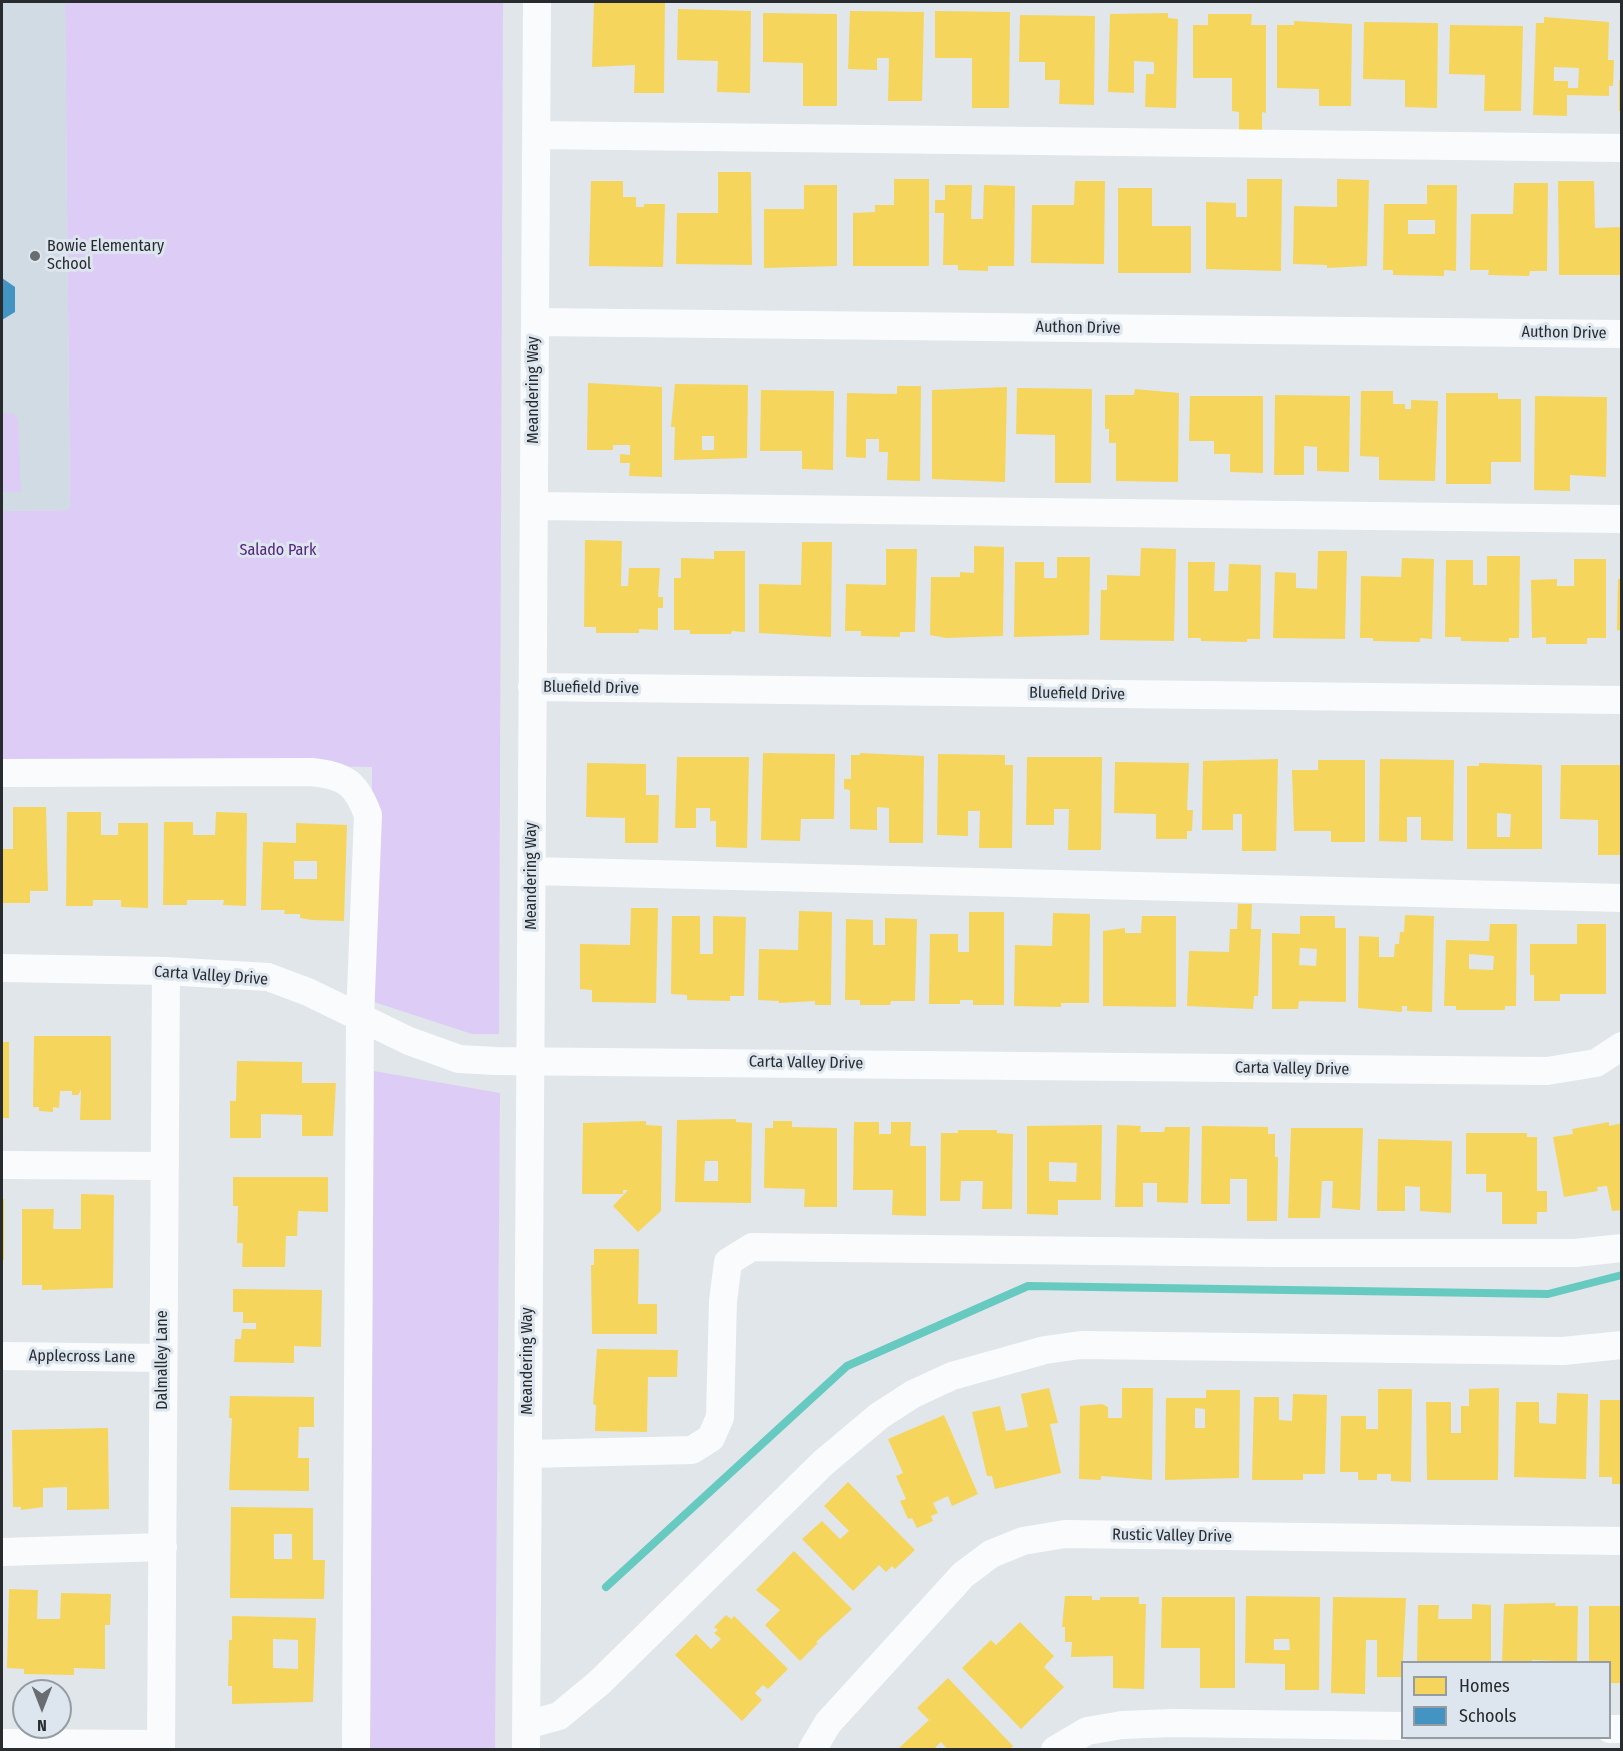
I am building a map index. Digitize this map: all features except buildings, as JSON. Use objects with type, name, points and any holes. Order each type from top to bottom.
[{"type":"street","name":"Meandering Way","points":[[526,1737],[537,2]]},
{"type":"street","points":[[536,135],[1622,148]]},
{"type":"street","name":"Authon Drive","points":[[535,322],[1622,334]]},
{"type":"street","points":[[534,506],[1622,519]]},
{"type":"street","name":"Bluefield Drive","points":[[532,687],[1622,700]]},
{"type":"street","points":[[2,773],[312,772],[334,774],[354,785],[368,815],[360,1019],[356,1749]]},
{"type":"street","points":[[532,871],[1622,898]]},
{"type":"street","name":"Carta Valley Drive","points":[[2,968],[166,971],[268,977],[308,992],[409,1041],[459,1059],[1547,1071],[1596,1063],[1622,1046]]},
{"type":"street","name":"Dalmalley Lane","points":[[161,1747],[166,971]]},
{"type":"street","points":[[2,1165],[165,1166]]},
{"type":"street","points":[[528,1454],[692,1450],[711,1438],[720,1417],[723,1301],[728,1262],[752,1247],[1274,1253],[1575,1253],[1622,1248]]},
{"type":"street","points":[[526,1737],[559,1716],[600,1682],[823,1464],[879,1416],[913,1394],[952,1376],[1045,1350],[1081,1346],[1563,1351],[1622,1345]]},
{"type":"street","name":"Applecross Lane","points":[[2,1356],[163,1358]]},
{"type":"street","name":"Rustic Valley Drive","points":[[812,1749],[828,1723],[963,1575],[991,1554],[1023,1540],[1065,1534],[1622,1541]]},
{"type":"street","points":[[2,1552],[162,1547]]},
{"type":"street","points":[[1055,1749],[1087,1731],[1122,1725],[1172,1723],[1401,1726]]},
{"type":"street","points":[[2,1743],[161,1747]]},
{"type":"shaded area","name":"Bowie Elementary School","points":[[2,2],[65,2],[70,510],[2,511]]},
{"type":"green space","name":"Salado Park","points":[[65,2],[503,2],[499,1034],[472,1034],[371,1001],[372,767],[2,760],[2,511],[70,510]]},
{"type":"green space","points":[[2,413],[13,413],[18,419],[21,492],[2,492]]},
{"type":"green space","points":[[374,1071],[500,1093],[495,1749],[370,1750]]},
{"type":"waterway","points":[[606,1587],[847,1366],[1028,1286],[1548,1294],[1622,1275]]},
{"type":"place","name":"Bowie Elementary School","points":[[35,256]]}]
